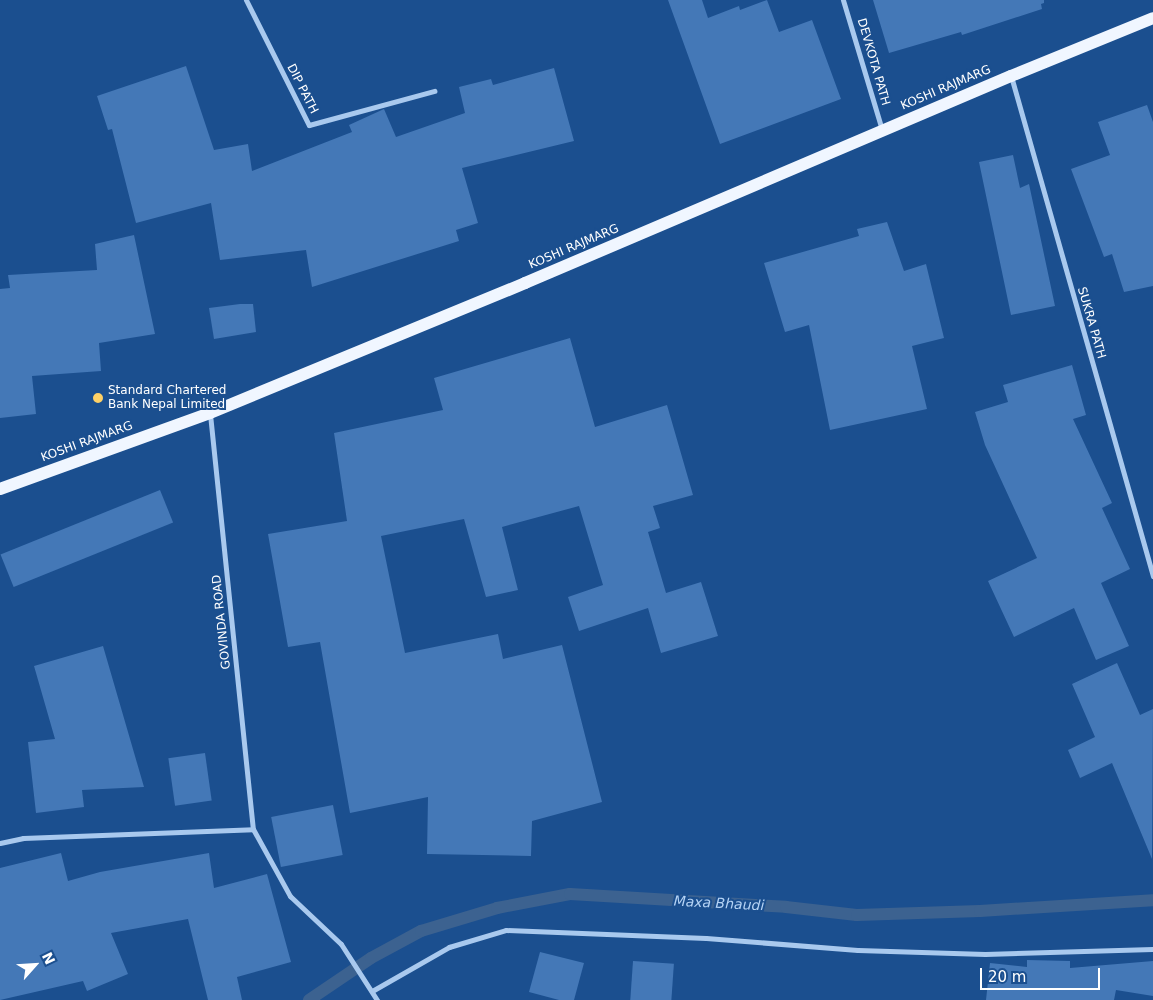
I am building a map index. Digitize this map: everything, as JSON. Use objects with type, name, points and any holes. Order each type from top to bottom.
[{"type":"main road","name":"KOSHI RAJMARG","points":[[0,488],[210,412],[525,283],[882,130],[1153,18]]},
{"type":"street","name":"DIP PATH","points":[[246,0],[309,125],[434,91]]},
{"type":"street","name":"DEVKOTA PATH","points":[[844,0],[882,130]]},
{"type":"street","name":"SUKRA PATH","points":[[1010,76],[1153,576]]},
{"type":"street","name":"GOVINDA ROAD","points":[[210,412],[254,829],[290,896],[341,944],[377,1000]]},
{"type":"street","points":[[0,843],[22,838],[254,829]]},
{"type":"street","points":[[372,991],[449,946],[506,930],[706,938],[858,950],[985,954],[1153,949]]},
{"type":"building","points":[[668,0],[702,0],[708,18],[739,6],[740,10],[767,0],[779,32],[812,20],[841,99],[720,144]]},
{"type":"building","points":[[873,0],[1044,0],[1044,3],[1041,4],[1042,9],[962,35],[961,32],[889,53]]},
{"type":"building","points":[[186,66],[214,150],[248,144],[252,171],[352,132],[349,125],[384,109],[396,137],[465,113],[459,87],[491,79],[493,85],[554,68],[574,141],[462,168],[478,223],[456,230],[459,241],[312,287],[306,250],[220,260],[211,203],[136,223],[112,129],[108,130],[97,96]]},
{"type":"building","points":[[1147,105],[1153,122],[1153,286],[1124,292],[1112,254],[1104,257],[1071,169],[1110,155],[1098,122]]},
{"type":"building","points":[[1013,155],[1020,188],[1029,184],[1055,306],[1011,315],[979,162]]},
{"type":"building","points":[[887,222],[904,271],[926,264],[944,338],[912,346],[927,409],[830,430],[809,325],[785,332],[764,263],[859,236],[857,229]]},
{"type":"building","points":[[134,235],[155,334],[99,343],[101,371],[32,376],[36,414],[0,418],[0,289],[10,288],[8,275],[97,270],[95,244]]},
{"type":"building","points":[[253,304],[256,332],[214,339],[209,308]]},
{"type":"building","points":[[570,338],[595,427],[667,405],[693,495],[653,506],[660,528],[648,532],[666,593],[701,582],[718,636],[661,653],[648,608],[579,631],[568,597],[603,585],[579,506],[502,527],[518,590],[486,597],[464,519],[381,536],[405,653],[498,634],[503,659],[562,645],[602,802],[532,821],[531,856],[427,854],[428,797],[350,813],[320,642],[288,647],[268,534],[347,521],[334,433],[443,410],[434,378]]},
{"type":"building","points":[[1072,365],[1086,415],[1073,419],[1112,503],[1102,508],[1130,569],[1101,583],[1129,646],[1096,660],[1074,608],[1014,637],[988,581],[1037,558],[985,445],[975,412],[1008,402],[1003,385]]},
{"type":"building","points":[[160,490],[173,522],[14,587],[1,554]]},
{"type":"building","points":[[103,646],[144,787],[82,790],[84,807],[36,813],[28,742],[55,739],[34,666]]},
{"type":"building","points":[[1117,663],[1140,715],[1153,709],[1152,859],[1112,763],[1080,778],[1068,750],[1095,737],[1072,684]]},
{"type":"building","points":[[205,753],[212,801],[175,806],[168,758]]},
{"type":"building","points":[[333,805],[343,855],[281,867],[271,817]]},
{"type":"building","points":[[61,853],[68,881],[100,872],[209,853],[214,888],[267,874],[291,962],[237,977],[242,1000],[208,1000],[188,919],[111,933],[128,974],[87,991],[83,981],[0,1000],[0,868]]},
{"type":"building","points":[[540,952],[584,963],[574,1000],[559,1000],[529,992]]},
{"type":"building","points":[[1027,960],[1070,961],[1070,968],[1153,961],[1153,996],[1116,990],[1114,1000],[986,1000],[990,963],[1027,967]]},
{"type":"building","points":[[633,961],[674,964],[671,1000],[630,1000]]},
{"type":"waterway","name":"Maxa Bhaudi","points":[[309,1000],[371,958],[421,931],[497,908],[570,894],[786,907],[857,915],[980,911],[1153,900]]},
{"type":"place","name":"Standard Chartered Bank Nepal Limited","points":[[98,398]]}]
